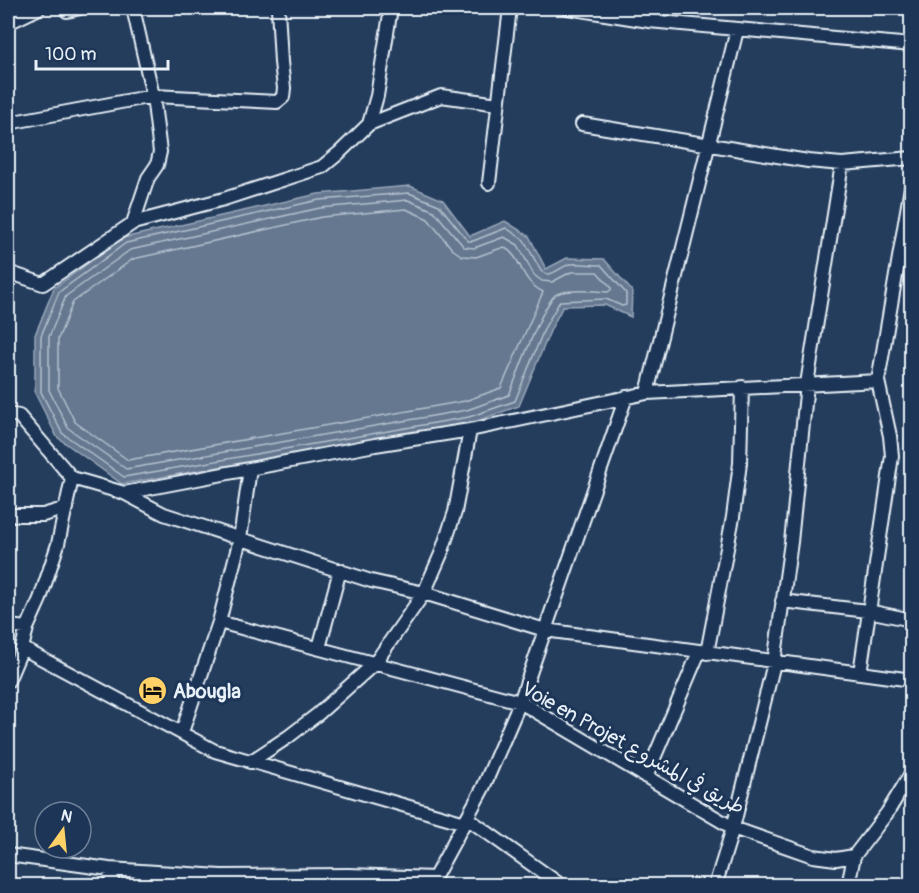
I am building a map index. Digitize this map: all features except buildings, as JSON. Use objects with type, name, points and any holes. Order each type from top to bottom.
[{"type":"street","points":[[8,23],[39,8]]},
{"type":"street","points":[[67,8],[67,10],[80,8]]},
{"type":"street","points":[[133,224],[148,178],[157,165],[160,152],[153,96],[134,8]]},
{"type":"street","points":[[8,123],[153,96],[277,102],[283,97],[284,88],[278,8]]},
{"type":"street","points":[[369,124],[377,96],[391,8]]},
{"type":"street","points":[[489,183],[510,8]]},
{"type":"street","points":[[568,8],[649,21],[912,45]]},
{"type":"street","points":[[647,393],[737,30]]},
{"type":"street","points":[[8,272],[43,284],[133,224],[224,199],[322,167],[369,124],[441,96],[498,104]]},
{"type":"street","points":[[582,124],[808,161],[842,164],[912,158]]},
{"type":"street","points":[[715,885],[733,828],[774,663],[791,542],[807,384],[842,164]]},
{"type":"street","points":[[860,673],[892,456],[878,381],[912,181]]},
{"type":"street","points":[[124,493],[470,430],[647,393],[878,381]]},
{"type":"street","points":[[646,777],[703,653],[733,517],[740,463],[742,387]]},
{"type":"street","points":[[8,855],[109,869],[221,876],[349,875],[433,882],[501,749],[520,702],[626,397]]},
{"type":"street","points":[[8,414],[19,416],[72,478],[124,493],[164,514],[339,570],[545,630],[912,680]]},
{"type":"street","points":[[250,762],[318,714],[375,663],[424,593],[441,554],[455,512],[470,430]]},
{"type":"street","points":[[182,732],[219,622],[240,538],[250,469]]},
{"type":"street","points":[[8,681],[40,599],[58,544],[72,478]]},
{"type":"street","points":[[8,516],[43,515],[67,508]]},
{"type":"street","points":[[319,648],[339,570]]},
{"type":"street","points":[[782,602],[868,611],[912,620]]},
{"type":"street","name":"Voie en Projet طريق في المشروع","points":[[219,622],[520,702],[733,828],[813,856],[836,859],[854,856]]},
{"type":"street","points":[[8,626],[27,628]]},
{"type":"street","points":[[22,648],[216,750],[250,762],[466,820],[562,885]]},
{"type":"street","points":[[848,885],[854,856],[887,813],[912,772]]},
{"type":"street","points":[[109,869],[114,885]]},
{"type":"water","points":[[410,186],[443,200],[470,236],[505,221],[529,236],[546,269],[567,258],[604,259],[632,291],[631,317],[605,305],[563,306],[519,406],[471,423],[122,484],[57,437],[35,393],[35,335],[54,288],[123,238],[318,194]]},
{"type":"place","name":"Abougla","points":[[152,691]]}]
